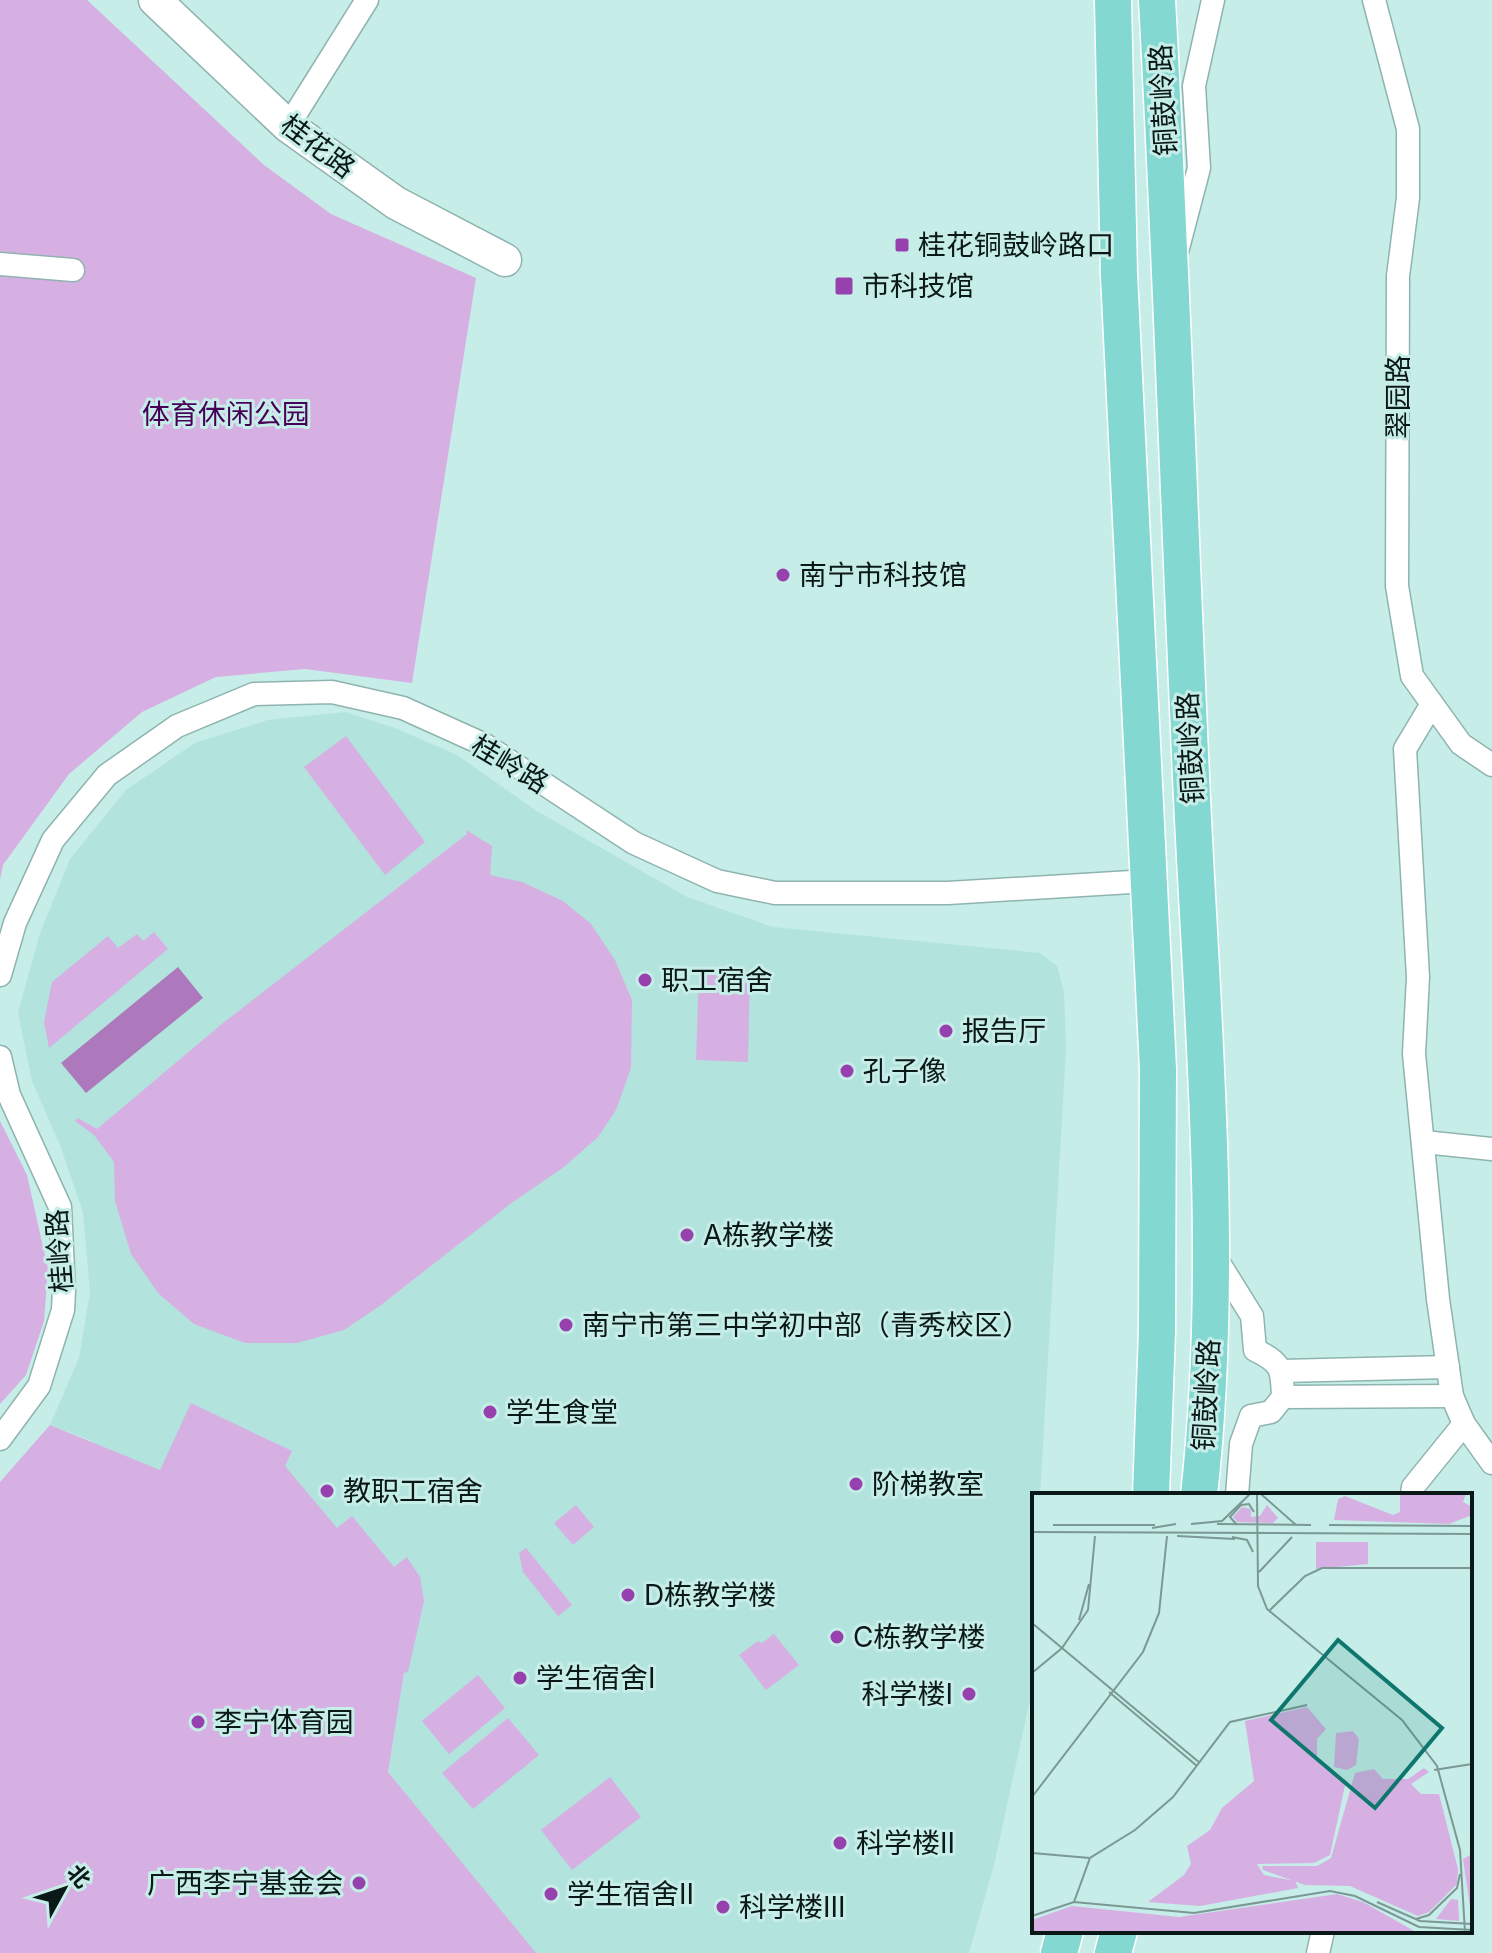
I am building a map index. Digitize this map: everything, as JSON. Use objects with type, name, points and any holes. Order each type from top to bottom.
[{"type":"main road","name":"铜鼓岭路","points":[[1113,0],[1119,275],[1158,1069],[1157,1332],[1151,1493]]},
{"type":"main road","name":"铜鼓岭路","points":[[1157,0],[1172,272],[1211,1251],[1206,1439],[1199,1493]]},
{"type":"main road","points":[[1139,686],[1187,683]]},
{"type":"main road","points":[[1059,1953],[1064,1933]]},
{"type":"main road","points":[[1113,1953],[1118,1933]]},
{"type":"street","name":"桂花路","points":[[155,0],[288,126],[396,203],[505,260]]},
{"type":"street","points":[[288,126],[367,0]]},
{"type":"street","points":[[1172,272],[1199,168],[1194,86],[1213,0]]},
{"type":"street","name":"翠园路","points":[[1374,0],[1408,129],[1408,198],[1398,276],[1397,586],[1412,676],[1461,744],[1492,765]]},
{"type":"street","points":[[0,264],[73,270]]},
{"type":"street","name":"桂岭路","points":[[0,975],[15,923],[53,840],[107,775],[177,726],[254,694],[332,692],[403,708],[485,745],[634,843],[717,881],[775,893],[933,893],[1148,881]]},
{"type":"street","points":[[1432,704],[1405,749],[1418,977],[1414,1054],[1438,1299],[1452,1396],[1464,1424],[1492,1463]]},
{"type":"street","name":"桂岭路","points":[[0,1057],[9,1095],[60,1207],[64,1291],[63,1310],[39,1386],[0,1439]]},
{"type":"street","points":[[1424,1142],[1492,1149]]},
{"type":"street","points":[[1211,1251],[1252,1316],[1255,1350],[1272,1359],[1282,1371],[1283,1397],[1271,1412],[1251,1416],[1241,1444],[1237,1493]]},
{"type":"street","points":[[1282,1371],[1448,1367]]},
{"type":"street","points":[[1283,1397],[1452,1396]]},
{"type":"street","points":[[1412,1493],[1413,1487],[1464,1424]]},
{"type":"street","points":[[1318,1953],[1323,1933]]},
{"type":"shaded area","name":"南宁市第三中学初中部（青秀校区）","points":[[345,712],[395,728],[457,755],[535,810],[687,897],[773,927],[1040,953],[1057,966],[1064,992],[1066,1049],[1040,1493],[1032,1493],[1032,1690],[994,1865],[969,1953],[515,1953],[388,1771],[404,1673],[90,1440],[50,1425],[79,1358],[90,1292],[83,1212],[60,1145],[32,1081],[18,1013],[40,933],[70,859],[126,790],[195,743],[268,720]]},
{"type":"shaded area","points":[[178,967],[203,998],[86,1093],[61,1063]]},
{"type":"green space","name":"体育休闲公园","points":[[0,0],[87,0],[264,165],[331,214],[476,278],[412,683],[305,669],[216,677],[142,712],[69,774],[3,865],[0,880]]},
{"type":"green space","points":[[346,736],[425,842],[385,875],[304,767]]},
{"type":"green space","points":[[466,830],[492,846],[490,875],[522,882],[563,901],[591,924],[615,960],[632,1000],[631,1068],[616,1110],[598,1137],[564,1167],[510,1204],[381,1305],[344,1330],[297,1343],[245,1343],[194,1324],[158,1293],[131,1254],[115,1201],[114,1162],[94,1135],[75,1121],[78,1118],[97,1129],[223,1023],[467,834]]},
{"type":"green space","points":[[154,932],[168,949],[49,1048],[44,1022],[52,982],[108,936],[118,948],[137,934],[143,941]]},
{"type":"green space","points":[[699,969],[750,971],[748,1062],[696,1060]]},
{"type":"green space","points":[[0,1121],[27,1175],[48,1269],[44,1321],[26,1375],[0,1404]]},
{"type":"green space","name":"李宁体育园","points":[[191,1403],[292,1451],[285,1466],[337,1528],[352,1516],[394,1567],[407,1557],[420,1577],[424,1601],[408,1672],[404,1673],[388,1772],[536,1953],[0,1953],[0,1482],[50,1425],[160,1470]]},
{"type":"green space","points":[[576,1505],[594,1527],[573,1545],[554,1523]]},
{"type":"green space","points":[[526,1548],[572,1605],[558,1616],[523,1572],[519,1553]]},
{"type":"green space","points":[[774,1634],[799,1665],[766,1690],[739,1655]]},
{"type":"green space","points":[[478,1675],[505,1708],[449,1754],[422,1721]]},
{"type":"green space","points":[[508,1718],[539,1755],[473,1809],[442,1773]]},
{"type":"green space","points":[[610,1777],[641,1817],[572,1870],[541,1830]]},
{"type":"place","name":"桂花铜鼓岭路口","points":[[902,245]]},
{"type":"place","name":"市科技馆","points":[[844,286]]},
{"type":"place","name":"南宁市科技馆","points":[[783,575]]},
{"type":"place","name":"职工宿舍","points":[[645,980]]},
{"type":"place","name":"报告厅","points":[[946,1031]]},
{"type":"place","name":"孔子像","points":[[847,1071]]},
{"type":"place","name":"A栋教学楼","points":[[687,1235]]},
{"type":"place","name":"南宁市第三中学初中部（青秀校区）","points":[[566,1325]]},
{"type":"place","name":"学生食堂","points":[[490,1412]]},
{"type":"place","name":"阶梯教室","points":[[856,1484]]},
{"type":"place","name":"教职工宿舍","points":[[327,1491]]},
{"type":"place","name":"D栋教学楼","points":[[628,1595]]},
{"type":"place","name":"C栋教学楼","points":[[837,1637]]},
{"type":"place","name":"学生宿舍I","points":[[520,1678]]},
{"type":"place","name":"科学楼I","points":[[969,1694]]},
{"type":"place","name":"李宁体育园","points":[[198,1722]]},
{"type":"place","name":"科学楼II","points":[[840,1843]]},
{"type":"place","name":"广西李宁基金会","points":[[359,1883]]},
{"type":"place","name":"学生宿舍II","points":[[551,1894]]},
{"type":"place","name":"科学楼III","points":[[723,1907]]}]
